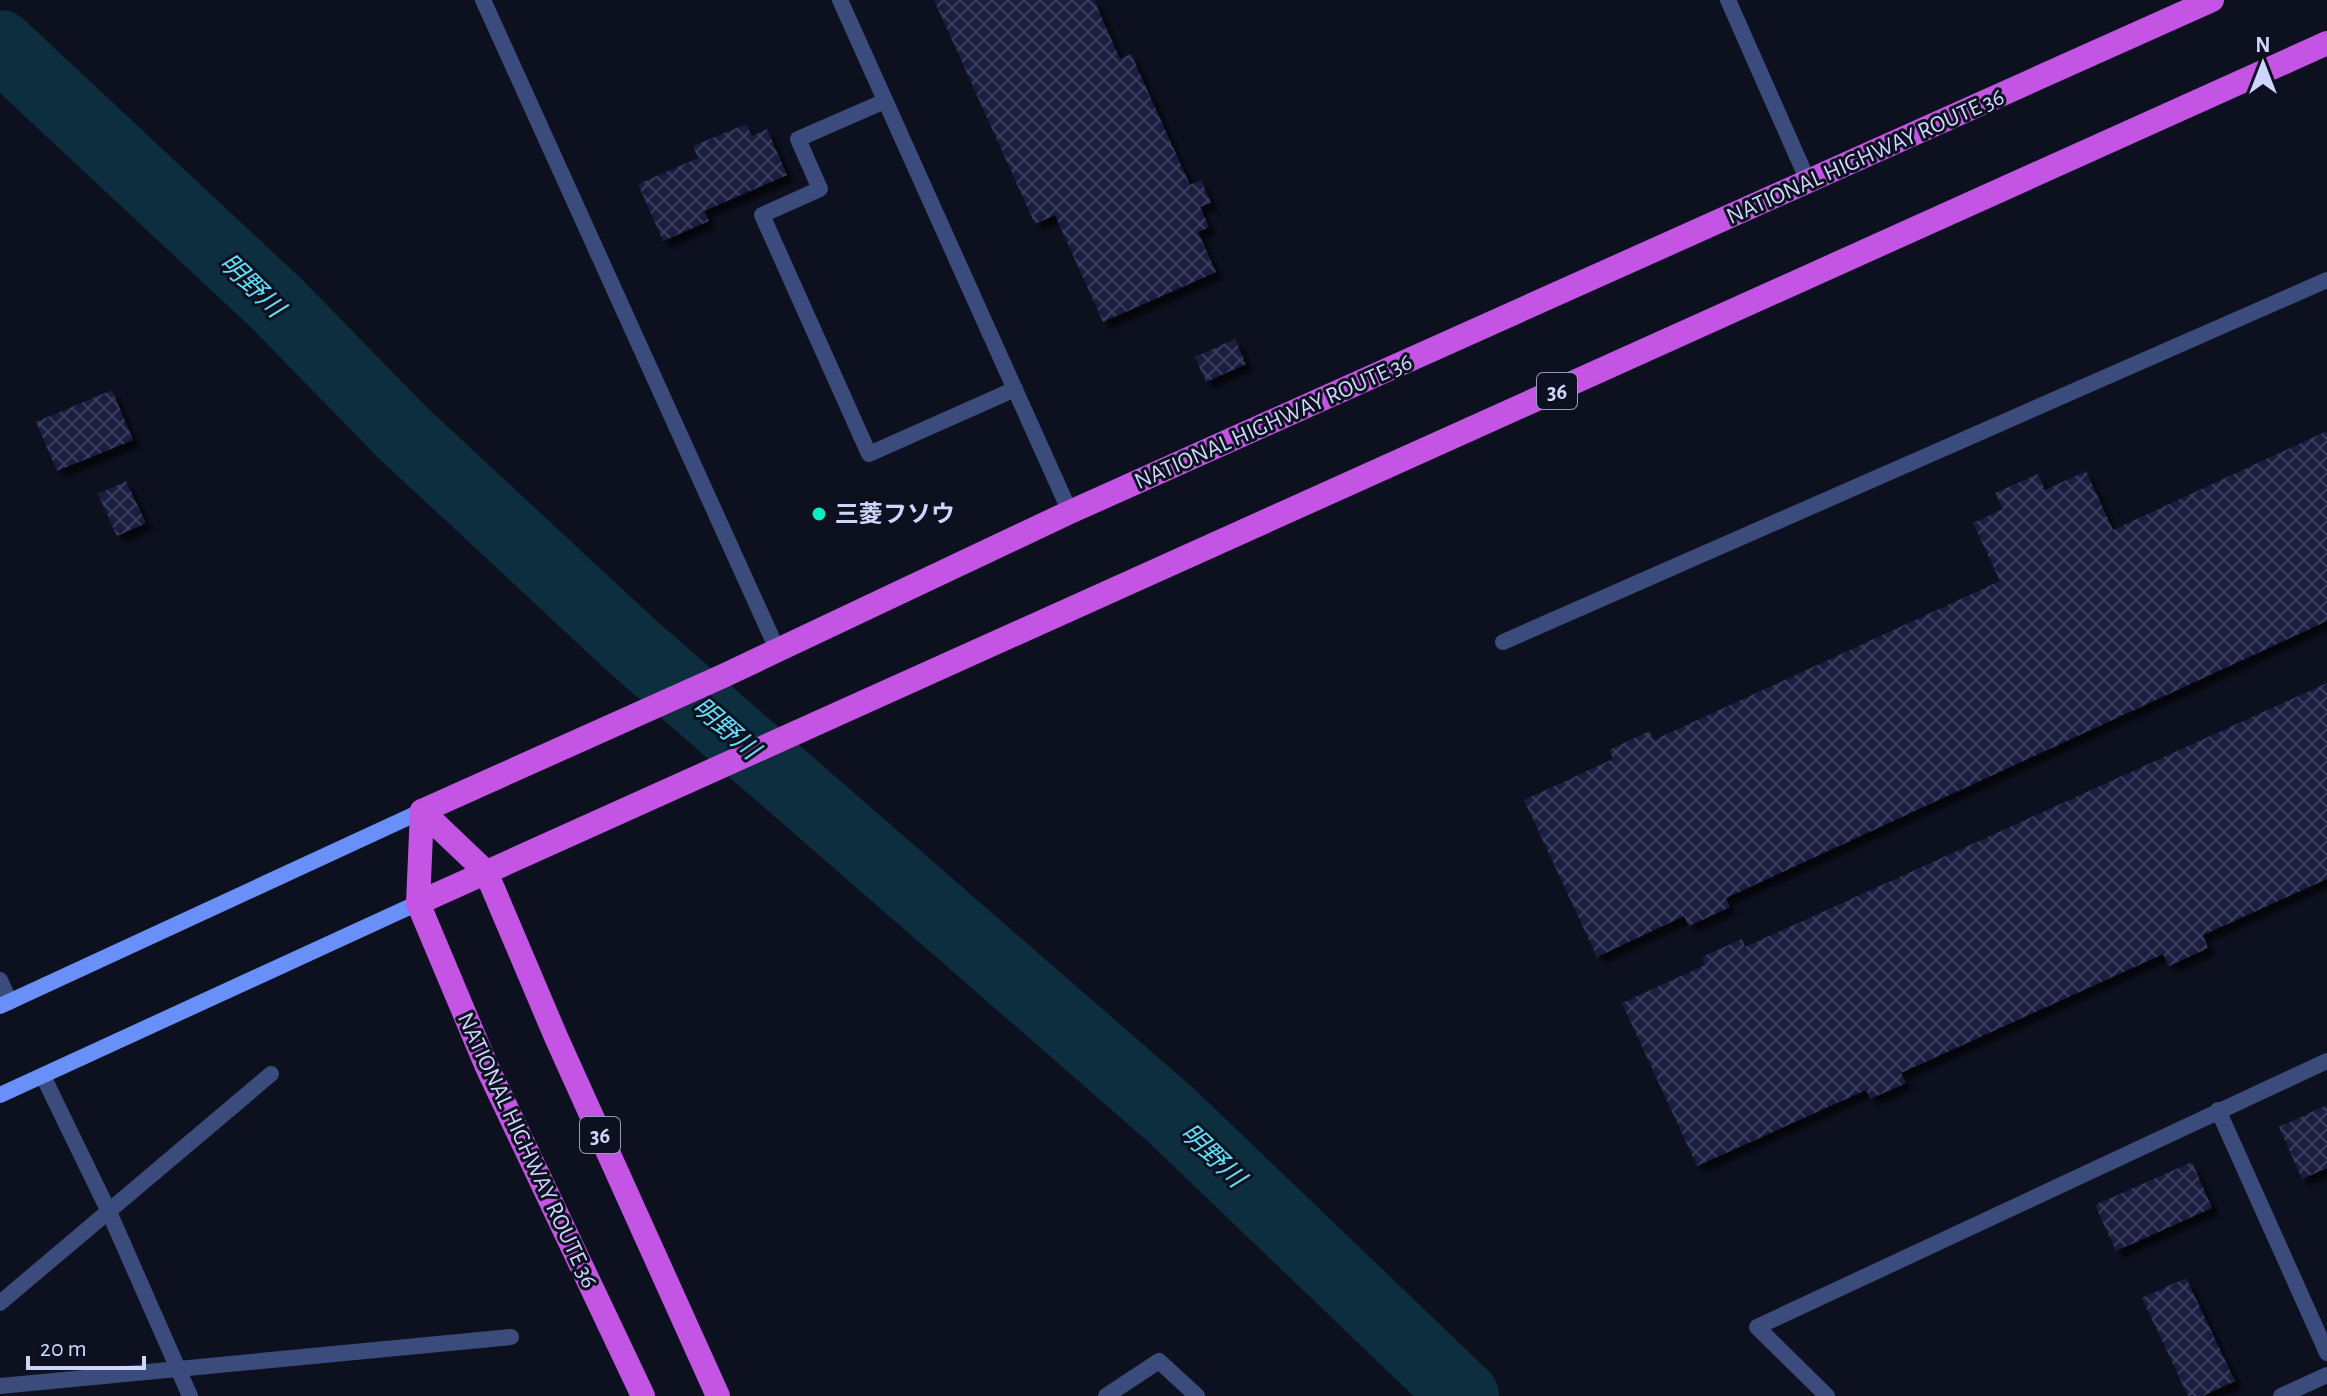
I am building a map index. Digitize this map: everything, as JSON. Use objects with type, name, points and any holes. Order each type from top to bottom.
[{"type":"highway","name":"NATIONAL HIGHWAY ROUTE 36","points":[[643,1396],[487,1067],[418,903],[422,811],[723,676],[1070,512],[2212,0]]},
{"type":"highway","name":"36","points":[[418,903],[2327,43]]},
{"type":"highway","name":"36","points":[[422,811],[486,872],[556,1037],[718,1396]]},
{"type":"main road","points":[[5,1004],[422,811]]},
{"type":"main road","points":[[0,1095],[418,903]]},
{"type":"street","points":[[483,0],[777,649]]},
{"type":"street","points":[[840,0],[1070,512]]},
{"type":"street","points":[[1728,0],[1808,181]]},
{"type":"street","points":[[885,101],[798,139],[820,189],[762,215],[869,454],[1015,389]]},
{"type":"street","points":[[1503,642],[2327,280]]},
{"type":"street","points":[[0,980],[5,1004]]},
{"type":"street","points":[[1827,1396],[1757,1327],[2327,1061]]},
{"type":"street","points":[[0,1303],[271,1074]]},
{"type":"street","points":[[43,1076],[109,1212],[190,1396]]},
{"type":"street","points":[[2218,1110],[2327,1353]]},
{"type":"street","points":[[0,1386],[511,1337]]},
{"type":"street","points":[[1106,1396],[1159,1361],[1197,1396]]},
{"type":"street","points":[[2281,1396],[2327,1375]]},
{"type":"building","points":[[934,0],[1094,0],[1120,59],[1131,54],[1190,185],[1201,180],[1211,203],[1200,207],[1209,227],[1198,232],[1216,272],[1103,322],[1055,215],[1035,224]]},
{"type":"building","points":[[746,124],[752,136],[767,129],[787,175],[704,211],[709,221],[663,241],[638,184],[698,158],[693,146]]},
{"type":"building","points":[[1235,339],[1246,364],[1206,382],[1195,357]]},
{"type":"building","points":[[112,390],[133,440],[57,471],[36,422]]},
{"type":"building","points":[[2327,431],[2327,621],[1726,898],[1730,907],[1689,926],[1684,916],[1597,957],[1524,800],[1613,759],[1609,750],[1649,731],[1654,740],[2000,581],[1973,523],[2003,509],[1995,493],[2038,474],[2045,490],[2086,471],[2113,530]]},
{"type":"building","points":[[126,481],[146,523],[117,536],[98,494]]},
{"type":"building","points":[[2327,683],[2327,879],[2203,935],[2208,948],[2169,966],[2163,954],[1901,1073],[1906,1083],[1870,1099],[1866,1090],[1697,1166],[1622,1003],[1705,965],[1702,957],[1742,939],[1745,947]]},
{"type":"building","points":[[2327,1105],[2327,1168],[2302,1179],[2279,1127]]},
{"type":"building","points":[[2192,1162],[2212,1208],[2116,1251],[2095,1205]]},
{"type":"building","points":[[2186,1278],[2235,1381],[2203,1396],[2188,1396],[2142,1298]]},
{"type":"waterway","name":"明野川","points":[[0,45],[276,303],[403,433],[632,646],[1172,1116],[1464,1396]]},
{"type":"place","name":"三菱フソウ","points":[[819,514]]}]
